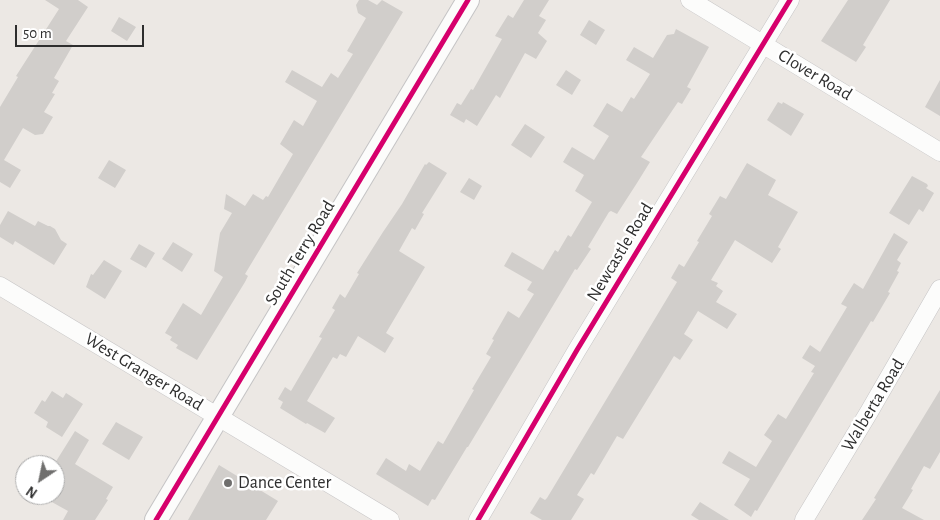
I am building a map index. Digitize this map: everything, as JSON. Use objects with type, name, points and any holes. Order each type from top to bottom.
[{"type":"street","name":"South Terry Road","points":[[156,520],[468,0]]},
{"type":"street","name":"Clover Road","points":[[690,0],[940,152]]},
{"type":"street","name":"Newcastle Road","points":[[478,520],[576,350],[790,0]]},
{"type":"street","name":"West Granger Road","points":[[0,286],[390,520]]},
{"type":"street","name":"Walberta Road","points":[[804,520],[940,289]]},
{"type":"building","points":[[45,0],[78,0],[88,7],[66,41],[73,45],[54,78],[59,81],[52,93],[55,94],[44,112],[53,117],[43,134],[35,135],[23,128],[4,160],[21,170],[10,188],[0,182],[0,107],[18,77],[16,76],[59,9]]},
{"type":"building","points":[[359,0],[368,0],[377,5],[382,0],[403,12],[245,274],[248,276],[245,282],[197,360],[176,348],[178,345],[170,340],[172,337],[165,333],[183,303],[201,315],[223,277],[214,271],[220,233],[232,213],[224,209],[226,194],[245,206],[253,194],[263,200],[266,196],[268,197],[293,154],[280,144],[294,120],[303,126],[317,101],[285,82],[292,70],[322,87],[331,73],[338,78],[353,54],[347,51],[366,18],[358,13],[356,5]]},
{"type":"building","points":[[524,0],[549,0],[539,16],[546,20],[538,33],[547,41],[536,59],[525,53],[500,98],[496,95],[477,126],[466,119],[464,123],[450,115],[457,103],[461,105],[471,89],[473,90],[502,39],[495,36],[508,15],[513,18]]},
{"type":"building","points":[[848,0],[890,0],[863,45],[866,47],[856,62],[821,41]]},
{"type":"building","points":[[119,17],[136,27],[127,41],[111,31]]},
{"type":"building","points":[[589,20],[605,30],[596,45],[580,35]]},
{"type":"building","points":[[676,29],[709,47],[687,87],[691,89],[682,104],[678,102],[641,157],[650,162],[617,214],[609,212],[588,247],[591,249],[577,270],[575,269],[468,447],[435,500],[432,499],[428,506],[376,474],[386,458],[406,471],[409,464],[420,471],[438,441],[443,444],[491,357],[486,354],[508,311],[519,318],[534,294],[527,290],[532,282],[504,266],[512,252],[543,270],[555,250],[558,252],[568,235],[571,237],[592,202],[575,191],[584,175],[563,162],[572,147],[594,160],[609,136],[593,126],[607,103],[622,112],[631,97],[634,99],[650,74],[626,60],[634,47],[653,58],[667,35],[674,34]]},
{"type":"building","points":[[566,70],[581,80],[572,95],[556,85]]},
{"type":"building","points":[[940,80],[940,116],[925,107]]},
{"type":"building","points":[[778,102],[782,104],[783,102],[804,114],[791,136],[767,120]]},
{"type":"building","points":[[525,124],[545,137],[531,158],[511,145]]},
{"type":"building","points":[[109,160],[126,170],[115,188],[98,178]]},
{"type":"building","points":[[429,162],[447,173],[422,213],[424,214],[415,230],[412,228],[399,251],[425,267],[386,333],[394,338],[385,353],[358,336],[346,357],[340,354],[337,359],[333,357],[307,401],[335,418],[325,433],[280,408],[283,402],[278,399],[285,387],[291,391],[322,338],[319,337],[335,310],[332,308],[340,294],[345,298],[359,274],[357,273],[402,204],[425,164]]},
{"type":"building","points":[[747,163],[776,180],[768,195],[798,212],[778,247],[781,249],[772,263],[735,240],[711,280],[718,283],[716,286],[723,291],[716,302],[737,314],[727,329],[698,311],[684,334],[693,340],[680,360],[674,356],[623,439],[617,436],[594,475],[591,473],[577,495],[584,499],[571,520],[542,520],[530,513],[540,497],[545,500],[547,498],[677,282],[671,278],[679,264],[684,267],[712,216],[709,214],[720,196],[726,199]]},
{"type":"building","points":[[912,176],[927,184],[926,188],[934,193],[923,212],[919,209],[909,225],[889,213]]},
{"type":"building","points":[[469,178],[482,186],[474,200],[460,192]]},
{"type":"building","points":[[8,211],[35,226],[38,221],[55,229],[61,240],[67,244],[54,265],[15,241],[13,245],[0,237],[0,225]]},
{"type":"building","points":[[894,233],[908,242],[897,260],[901,263],[897,271],[899,272],[888,292],[890,293],[873,322],[871,321],[757,511],[755,510],[751,517],[734,505],[750,479],[722,463],[729,451],[756,467],[772,441],[764,435],[778,414],[786,419],[814,373],[811,372],[815,366],[802,358],[810,345],[820,352],[847,307],[841,304],[854,283],[863,289]]},
{"type":"building","points":[[173,242],[193,254],[182,272],[162,259]]},
{"type":"building","points":[[139,244],[155,253],[146,268],[130,259]]},
{"type":"building","points":[[104,260],[122,271],[105,299],[86,287],[91,274],[93,275]]},
{"type":"building","points":[[940,390],[940,452],[930,469],[924,466],[902,508],[924,520],[862,520],[876,499],[874,498]]},
{"type":"building","points":[[52,391],[63,398],[66,393],[83,404],[62,437],[46,427],[48,422],[34,413],[42,400],[45,402]]},
{"type":"building","points":[[116,422],[143,437],[129,460],[102,444]]},
{"type":"building","points":[[75,431],[89,440],[75,464],[113,487],[106,499],[108,500],[95,520],[63,520],[68,511],[57,505],[65,505],[65,455],[60,455]]},
{"type":"building","name":"Dance Center","points":[[219,465],[278,501],[266,520],[188,520]]},
{"type":"building","points":[[700,502],[729,520],[699,520],[691,515]]},
{"type":"cycle path","points":[[156,520],[468,0]]},
{"type":"cycle path","points":[[478,520],[577,350],[790,0]]},
{"type":"place","name":"Dance Center","points":[[228,483]]}]
